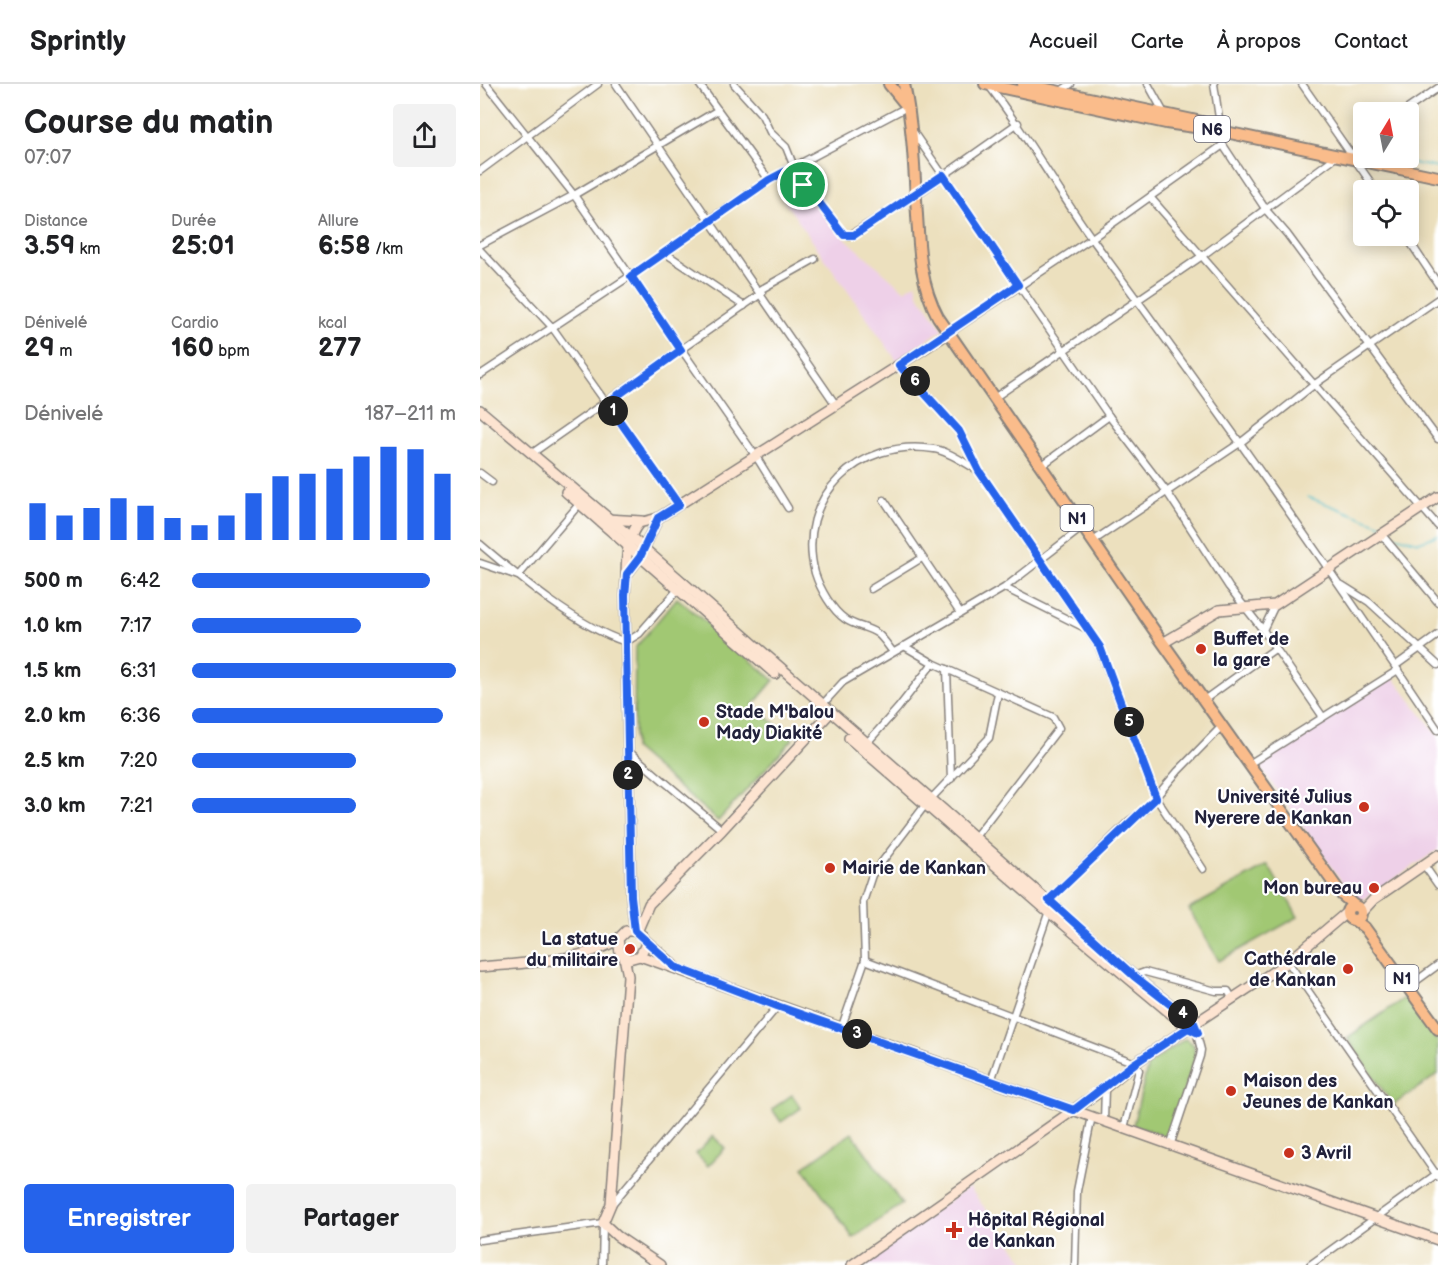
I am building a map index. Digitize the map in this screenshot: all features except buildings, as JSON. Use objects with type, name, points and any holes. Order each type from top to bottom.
[{"type":"highway","name":"N1","points":[[889,84],[906,106]]},
{"type":"highway","name":"N1","points":[[904,84],[912,131],[920,266],[925,291],[949,333],[1162,642],[1438,1029]]},
{"type":"highway","name":"N6","points":[[987,84],[1165,114],[1438,177]]},
{"type":"highway","name":"N6","points":[[1023,84],[1056,95],[1166,123],[1220,128]]},
{"type":"highway","points":[[1418,168],[1438,172]]},
{"type":"main road","points":[[604,520],[642,521],[658,518],[756,458],[949,333]]},
{"type":"main road","points":[[480,410],[581,501]]},
{"type":"main road","points":[[480,418],[630,541],[863,746],[1193,1028]]},
{"type":"main road","points":[[1162,642],[1219,610],[1275,605],[1438,497]]},
{"type":"main road","points":[[627,574],[642,553],[658,518]]},
{"type":"main road","points":[[628,976],[637,957],[645,948],[636,933],[632,919],[626,642],[630,541],[642,521]]},
{"type":"main road","points":[[680,587],[821,706],[828,715]]},
{"type":"main road","points":[[636,933],[645,908],[722,830],[828,715]]},
{"type":"main road","points":[[928,802],[975,837],[1049,906]]},
{"type":"main road","points":[[852,1265],[1105,1088],[1135,1063],[1193,1028],[1288,962],[1334,925],[1438,855]]},
{"type":"main road","points":[[631,900],[645,908]]},
{"type":"main road","points":[[480,967],[554,959],[604,948],[618,939],[636,933]]},
{"type":"main road","points":[[636,933],[675,967]]},
{"type":"main road","points":[[618,939],[628,976],[611,1204],[603,1223],[617,1236],[660,1265]]},
{"type":"main road","points":[[604,948],[622,955],[675,967],[841,1029],[1438,1240]]},
{"type":"street","points":[[486,84],[574,195],[756,458],[788,508]]},
{"type":"street","points":[[480,171],[598,84]]},
{"type":"street","points":[[616,84],[656,145],[761,292],[836,405]]},
{"type":"street","points":[[699,84],[769,180]]},
{"type":"street","points":[[734,84],[762,114],[770,132],[786,147],[793,167],[810,194],[844,235],[848,236],[854,235],[916,195],[1018,123]]},
{"type":"street","points":[[987,84],[1018,123],[1092,238],[1138,298],[1240,443],[1438,730]]},
{"type":"street","points":[[1056,95],[1071,84]]},
{"type":"street","points":[[1148,84],[1165,114]]},
{"type":"street","points":[[1214,84],[1223,145],[1266,210],[1287,234],[1438,439]]},
{"type":"street","points":[[1302,84],[1369,180]]},
{"type":"street","points":[[1418,102],[1438,88]]},
{"type":"street","points":[[480,375],[631,276],[769,180],[906,106]]},
{"type":"street","points":[[679,505],[552,327],[480,247],[574,195],[718,110]]},
{"type":"street","points":[[912,131],[1109,416],[1167,492],[1229,587],[1263,630],[1323,717]]},
{"type":"street","points":[[949,333],[1092,238],[1223,145]]},
{"type":"street","points":[[994,398],[1066,351],[1138,298],[1266,210],[1351,156]]},
{"type":"street","points":[[1150,197],[1438,526]]},
{"type":"street","points":[[1413,246],[1438,284]]},
{"type":"street","points":[[665,253],[744,306]]},
{"type":"street","points":[[531,454],[607,403],[761,292],[815,259]]},
{"type":"street","points":[[1093,541],[1240,443],[1315,384],[1438,299]]},
{"type":"street","points":[[899,365],[959,431],[979,471],[1087,629],[1110,670],[1156,798],[1203,868]]},
{"type":"street","points":[[1041,466],[1109,416]]},
{"type":"street","points":[[893,652],[877,633],[845,619],[827,598],[816,574],[812,549],[813,527],[824,501],[838,476],[863,459],[891,450],[936,449],[979,471]]},
{"type":"street","points":[[480,472],[492,482]]},
{"type":"street","points":[[885,500],[960,613]]},
{"type":"street","points":[[518,576],[581,501]]},
{"type":"street","points":[[821,706],[843,682],[1005,588],[1083,528]]},
{"type":"street","points":[[1382,535],[1438,602]]},
{"type":"street","points":[[480,544],[518,576],[602,634],[626,642],[639,634],[680,587]]},
{"type":"street","points":[[871,589],[922,558]]},
{"type":"street","points":[[480,563],[518,576]]},
{"type":"street","points":[[1338,583],[1368,602],[1438,666]]},
{"type":"street","points":[[1005,588],[1087,629]]},
{"type":"street","points":[[1263,630],[1275,605]]},
{"type":"street","points":[[1249,764],[1396,668],[1438,635]]},
{"type":"street","points":[[904,646],[933,663],[1053,717],[1059,728],[975,837]]},
{"type":"street","points":[[1204,700],[1275,648]]},
{"type":"street","points":[[863,746],[898,708],[933,663]]},
{"type":"street","points":[[947,669],[951,779]]},
{"type":"street","points":[[841,1029],[865,960],[865,890],[872,875],[928,802],[989,738],[998,693]]},
{"type":"street","points":[[991,1081],[1049,906],[1156,798],[1178,771],[1223,726]]},
{"type":"street","points":[[627,751],[722,830]]},
{"type":"street","points":[[1424,865],[1438,885]]},
{"type":"street","points":[[865,960],[1013,1014],[1135,1063],[1139,1070],[1124,1128]]},
{"type":"street","points":[[1288,962],[1437,1175],[1373,1218],[1310,1265]]},
{"type":"street","points":[[1408,987],[1438,965]]},
{"type":"street","points":[[1131,977],[1145,972],[1216,991],[1228,991],[1233,999]]},
{"type":"street","points":[[611,1204],[777,1006]]},
{"type":"street","points":[[1170,1146],[1200,1056],[1193,1028]]},
{"type":"street","points":[[1104,1121],[1105,1088]]},
{"type":"street","points":[[1075,1265],[1077,1191],[1092,1116]]},
{"type":"street","points":[[480,1240],[603,1223],[602,1265]]},
{"type":"shaded area","points":[[804,183],[846,239],[904,290],[916,283],[918,294],[943,329],[897,361],[782,198]]},
{"type":"shaded area","name":"Université Julius Nyerere de Kankan","points":[[1393,677],[1438,736],[1438,850],[1357,903],[1259,765]]},
{"type":"shaded area","name":"Hôpital Régional de Kankan","points":[[969,1187],[1027,1265],[856,1265]]},
{"type":"green space","name":"Stade M'balou Mady Diakité","points":[[677,598],[774,680],[753,705],[793,739],[718,821],[634,749],[635,648]]},
{"type":"green space","points":[[1268,865],[1298,917],[1219,961],[1189,909]]},
{"type":"green space","points":[[1406,997],[1438,1042],[1438,1074],[1393,1105],[1347,1038]]},
{"type":"green space","points":[[1185,1039],[1194,1045],[1195,1057],[1169,1138],[1133,1125],[1148,1065]]},
{"type":"green space","points":[[792,1095],[801,1108],[781,1122],[772,1109]]},
{"type":"green space","points":[[852,1133],[902,1204],[853,1238],[803,1167]]},
{"type":"green space","points":[[713,1136],[725,1148],[708,1166],[696,1154]]},
{"type":"waterway","points":[[1419,164],[1438,168]]},
{"type":"waterway","points":[[1308,497],[1384,526]]},
{"type":"waterway","points":[[1395,536],[1419,542],[1438,535]]},
{"type":"place","name":"Buffet de la gare","points":[[1201,649]]},
{"type":"place","name":"Stade M'balou Mady Diakité","points":[[704,722]]},
{"type":"place","name":"Université Julius Nyerere de Kankan","points":[[1364,807]]},
{"type":"place","name":"Mairie de Kankan","points":[[830,868]]},
{"type":"place","name":"Mon bureau","points":[[1374,888]]},
{"type":"place","name":"La statue du militaire","points":[[630,949]]},
{"type":"place","name":"Cathédrale de Kankan","points":[[1348,969]]},
{"type":"place","name":"Maison des Jeunes de Kankan","points":[[1231,1091]]},
{"type":"place","name":"3 Avril","points":[[1289,1153]]},
{"type":"place","name":"Hôpital Régional de Kankan","points":[[954,1230]]},
{"type":"route","points":[[792,168],[803,185],[844,235],[848,236],[854,235],[943,175],[1018,285],[899,365],[959,431],[979,471],[1016,521],[1100,647],[1156,798],[1081,867],[1049,900],[1134,976],[1194,1023],[1198,1033],[1188,1028],[1135,1063],[1074,1110],[777,1006],[675,967],[640,933],[635,931],[631,896],[627,729],[625,595],[627,574],[640,557],[658,518],[679,505],[607,403],[681,350],[631,276],[769,180],[792,168]]}]
